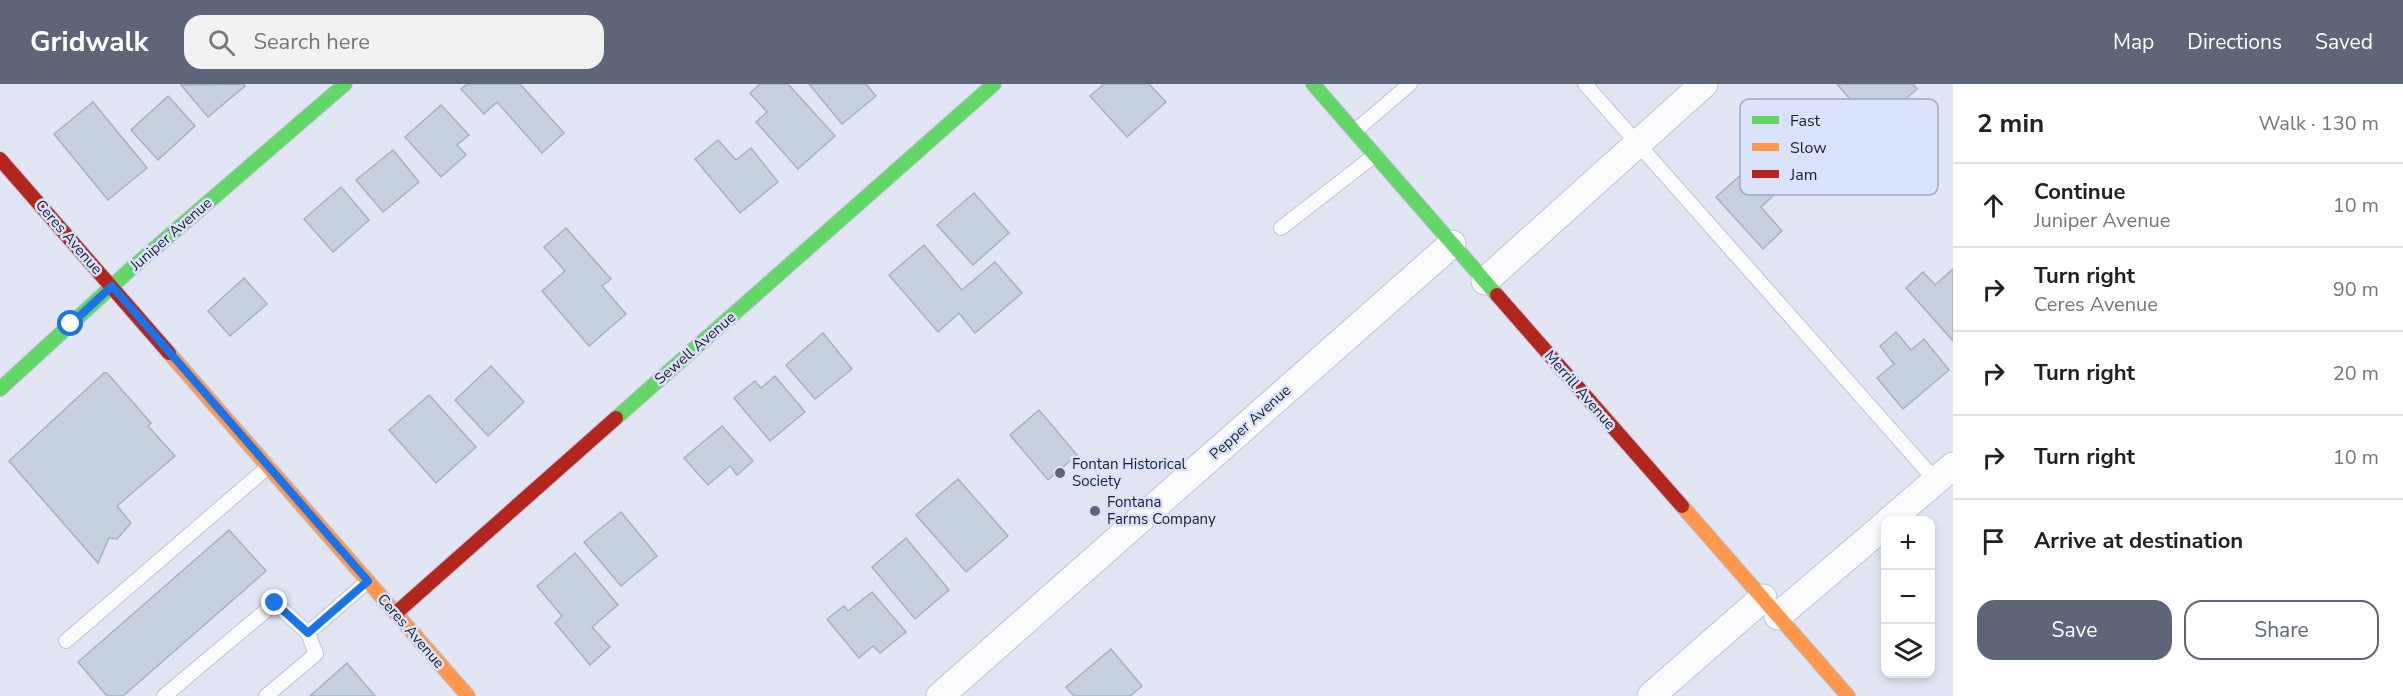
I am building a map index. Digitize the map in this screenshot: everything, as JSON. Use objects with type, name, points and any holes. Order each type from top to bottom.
[{"type":"street","name":"Juniper Avenue","points":[[0,389],[112,286],[345,84]]},
{"type":"street","name":"Sewell Avenue","points":[[396,613],[994,84]]},
{"type":"street","name":"Merrill Avenue","points":[[1313,84],[1848,696]]},
{"type":"street","points":[[1485,281],[1704,84]]},
{"type":"street","name":"Ceres Avenue","points":[[0,159],[468,696]]},
{"type":"street","name":"Pepper Avenue","points":[[940,696],[1452,244]]},
{"type":"street","points":[[1895,516],[1944,474]]},
{"type":"street","points":[[1651,696],[1881,528]]},
{"type":"lane","points":[[1354,132],[1410,84]]},
{"type":"lane","points":[[1584,84],[1636,143],[1944,474]]},
{"type":"lane","points":[[1281,228],[1375,155]]},
{"type":"lane","points":[[66,641],[269,466]]},
{"type":"lane","points":[[308,633],[368,581]]},
{"type":"lane","points":[[164,696],[275,603],[308,633],[316,654],[266,696]]},
{"type":"building","points":[[244,84],[245,86],[208,117],[181,85]]},
{"type":"building","points":[[467,84],[520,84],[564,133],[542,153],[497,102],[484,114],[461,89]]},
{"type":"building","points":[[760,84],[788,84],[835,136],[798,169],[756,122],[767,112],[750,93]]},
{"type":"building","points":[[809,84],[866,84],[876,96],[842,124]]},
{"type":"building","points":[[1104,84],[1149,84],[1166,102],[1127,137],[1090,96]]},
{"type":"building","points":[[1837,84],[1913,84],[1917,89],[1906,99],[1850,99]]},
{"type":"building","points":[[168,96],[195,126],[158,160],[131,130]]},
{"type":"building","points":[[93,102],[147,168],[108,200],[54,134]]},
{"type":"building","points":[[441,105],[469,135],[457,145],[466,155],[441,177],[405,137]]},
{"type":"building","points":[[718,140],[736,160],[751,148],[778,182],[740,213],[695,159]]},
{"type":"building","points":[[393,150],[419,182],[383,212],[356,180]]},
{"type":"building","points":[[1740,176],[1740,195],[1774,195],[1761,207],[1782,231],[1763,249],[1716,197]]},
{"type":"building","points":[[341,187],[369,220],[333,252],[304,219]]},
{"type":"building","points":[[974,193],[1009,233],[973,265],[937,225]]},
{"type":"building","points":[[566,228],[611,279],[602,286],[626,314],[589,346],[542,291],[565,271],[544,247]]},
{"type":"building","points":[[924,245],[962,290],[995,262],[1022,293],[975,333],[959,313],[938,332],[889,275]]},
{"type":"building","points":[[1953,269],[1953,341],[1906,288],[1923,272],[1935,285]]},
{"type":"building","points":[[244,278],[267,304],[230,336],[208,311]]},
{"type":"building","points":[[1896,332],[1911,350],[1924,339],[1949,370],[1903,409],[1877,378],[1894,364],[1880,346]]},
{"type":"building","points":[[823,333],[852,369],[815,399],[786,365]]},
{"type":"building","points":[[491,366],[524,402],[488,436],[455,400]]},
{"type":"building","points":[[104,373],[107,373],[151,423],[148,426],[175,456],[117,506],[131,523],[117,539],[109,538],[98,563],[9,461]]},
{"type":"building","points":[[775,376],[805,412],[770,441],[734,398],[755,381],[761,388]]},
{"type":"building","points":[[429,395],[476,447],[436,483],[389,430]]},
{"type":"building","points":[[1039,410],[1077,455],[1048,480],[1010,435]]},
{"type":"building","points":[[722,426],[753,461],[737,475],[730,466],[708,485],[684,458]]},
{"type":"building","points":[[958,479],[1008,536],[966,572],[916,515]]},
{"type":"building","points":[[621,512],[657,556],[621,586],[584,542]]},
{"type":"building","points":[[229,530],[266,571],[123,696],[107,696],[78,662]]},
{"type":"building","points":[[906,538],[949,590],[915,619],[872,567]]},
{"type":"building","points":[[575,553],[618,605],[592,627],[610,647],[590,665],[555,623],[562,616],[537,586]]},
{"type":"building","points":[[872,592],[906,632],[880,653],[873,646],[859,658],[827,619],[844,606],[848,611]]},
{"type":"building","points":[[1111,649],[1142,686],[1130,696],[1074,696],[1066,687]]},
{"type":"building","points":[[347,663],[375,696],[310,696]]},
{"type":"traffic: fast","points":[[0,389],[133,267],[345,84]]},
{"type":"traffic: fast","points":[[616,418],[994,84]]},
{"type":"traffic: fast","points":[[1313,84],[1497,295]]},
{"type":"traffic: slow","points":[[169,353],[468,696]]},
{"type":"traffic: slow","points":[[1682,506],[1848,696]]},
{"type":"traffic: jam","points":[[0,159],[169,353]]},
{"type":"traffic: jam","points":[[1497,295],[1682,506]]},
{"type":"traffic: jam","points":[[396,613],[616,418]]},
{"type":"place","name":"Fontan Historical Society","points":[[1060,473]]},
{"type":"place","name":"Fontana Farms Company","points":[[1095,511]]},
{"type":"route","points":[[71,324],[112,286],[368,581],[308,633],[275,603]]}]
